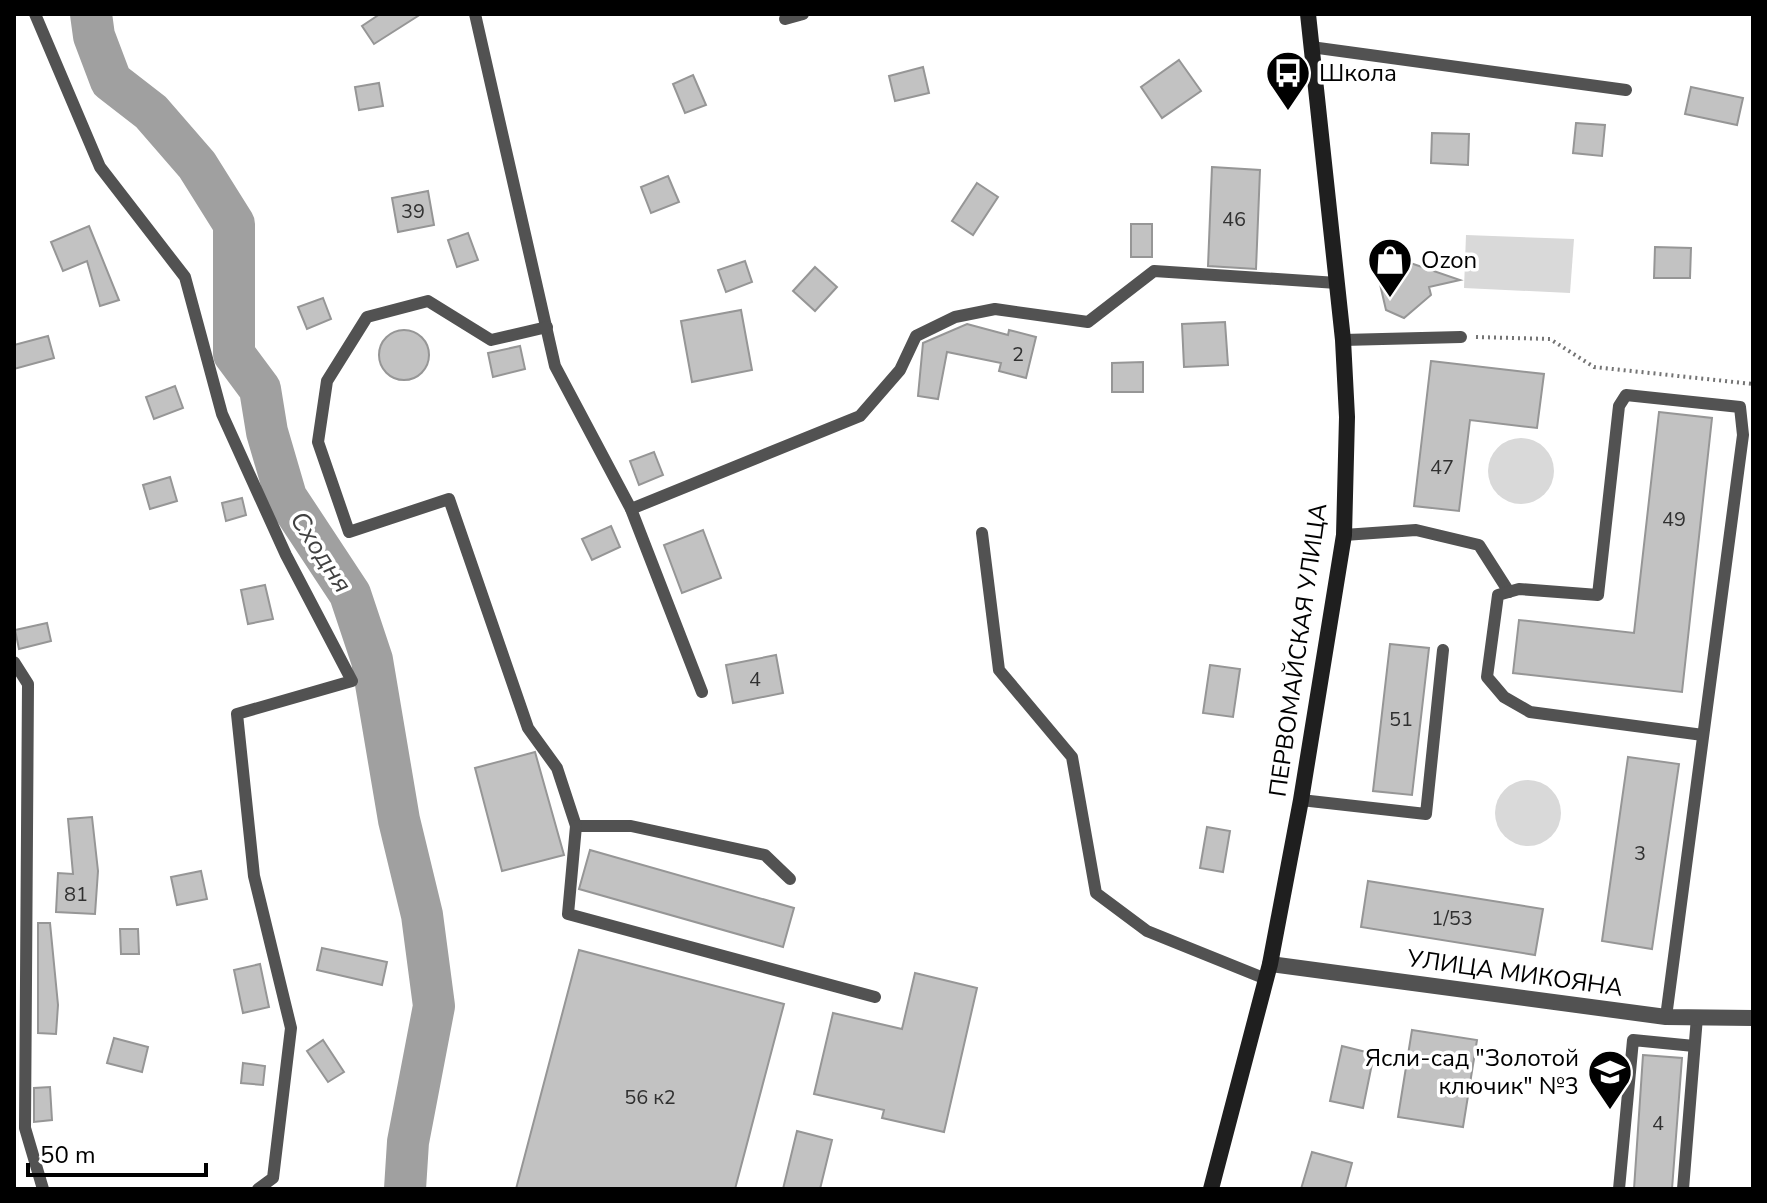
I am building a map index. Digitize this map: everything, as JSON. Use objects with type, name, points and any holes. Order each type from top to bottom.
[{"type":"main road","name":"ПЕРВОМАЙСКАЯ УЛИЦА","points":[[1211,1189],[1268,971],[1301,800],[1344,535],[1347,417],[1343,340],[1308,14]]},
{"type":"street","name":"УЛИЦА МИКОЯНА","points":[[1268,971],[1666,1017],[1753,1018]]},
{"type":"lane","points":[[35,14],[100,167],[185,277],[222,414],[286,555],[352,681],[237,714],[254,876],[291,1028],[273,1178],[258,1189]]},
{"type":"lane","points":[[475,14],[555,366],[631,509],[702,692]]},
{"type":"lane","points":[[785,19],[803,14]]},
{"type":"lane","points":[[1311,47],[1626,90]]},
{"type":"lane","points":[[631,509],[860,416],[900,370],[916,336],[955,317],[995,309],[1088,322],[1154,271],[1337,283]]},
{"type":"lane","points":[[547,327],[491,340],[428,301],[367,317],[327,381],[318,442],[349,532],[449,499],[528,728],[557,768],[576,826],[568,914],[875,997]]},
{"type":"lane","points":[[1343,340],[1461,337]]},
{"type":"lane","points":[[1666,1017],[1743,435],[1740,407],[1626,395],[1619,406],[1598,595],[1519,589],[1498,595],[1487,677],[1504,697],[1530,712],[1703,735]]},
{"type":"lane","points":[[1344,535],[1416,530],[1479,545],[1509,592]]},
{"type":"lane","points":[[982,533],[999,670],[1072,757],[1096,893],[1147,931],[1268,971]]},
{"type":"lane","points":[[1301,800],[1426,814],[1443,650]]},
{"type":"lane","points":[[14,662],[28,684],[25,1128],[43,1189]]},
{"type":"lane","points":[[576,826],[631,826],[765,855],[790,879]]},
{"type":"lane","points":[[1683,1189],[1697,1017]]},
{"type":"lane","points":[[1619,1189],[1633,1040],[1694,1046]]},
{"type":"path","points":[[1461,337],[1550,339],[1594,367],[1753,384]]},
{"type":"shaded area","points":[[1466,235],[1574,239],[1570,293],[1464,288]]},
{"type":"shaded area","points":[[1521,438],[1534,440],[1544,448],[1552,458],[1552,484],[1544,494],[1534,502],[1521,504],[1508,502],[1498,494],[1490,484],[1488,471],[1490,458],[1498,448],[1508,440]]},
{"type":"shaded area","points":[[1528,780],[1541,782],[1551,790],[1559,800],[1559,826],[1551,836],[1541,844],[1528,846],[1515,844],[1505,836],[1497,826],[1495,813],[1497,800],[1505,790],[1515,782]]},
{"type":"building","points":[[380,14],[421,14],[374,44],[362,26]]},
{"type":"building","points":[[1179,60],[1201,91],[1162,118],[1141,87]]},
{"type":"building","points":[[923,67],[929,93],[895,101],[889,76]]},
{"type":"building","points":[[693,75],[706,105],[685,113],[673,84]]},
{"type":"building","points":[[379,83],[383,106],[359,110],[355,87]]},
{"type":"building","points":[[1691,87],[1743,98],[1737,125],[1685,114]]},
{"type":"building","points":[[1576,123],[1605,125],[1602,156],[1573,153]]},
{"type":"building","points":[[1432,133],[1469,134],[1468,165],[1431,163]]},
{"type":"building","points":[[1212,167],[1260,170],[1256,269],[1208,266]]},
{"type":"building","points":[[668,176],[679,202],[651,213],[641,187]]},
{"type":"building","points":[[977,183],[998,197],[973,235],[952,221]]},
{"type":"building","points":[[428,191],[434,225],[398,232],[392,198]]},
{"type":"building","points":[[1131,224],[1152,224],[1152,257],[1131,257]]},
{"type":"building","points":[[89,226],[119,300],[100,306],[87,261],[63,271],[51,242]]},
{"type":"building","points":[[468,233],[478,260],[457,267],[448,240]]},
{"type":"building","points":[[1655,247],[1691,248],[1690,278],[1654,278]]},
{"type":"building","points":[[1390,256],[1460,280],[1429,287],[1431,295],[1404,318],[1386,310],[1376,267]]},
{"type":"building","points":[[745,261],[752,282],[726,292],[718,270]]},
{"type":"building","points":[[815,267],[837,287],[815,311],[793,291]]},
{"type":"building","points":[[323,298],[331,319],[307,329],[298,307]]},
{"type":"building","points":[[741,310],[752,370],[692,382],[681,321]]},
{"type":"building","points":[[1225,322],[1228,365],[1184,367],[1182,324]]},
{"type":"building","points":[[967,324],[1008,335],[1009,330],[1036,337],[1026,378],[999,371],[1001,363],[947,352],[938,399],[918,396],[923,343]]},
{"type":"building","points":[[404,330],[421,338],[429,355],[421,372],[404,380],[387,372],[379,355],[387,338]]},
{"type":"building","points":[[48,336],[54,358],[14,369],[14,345]]},
{"type":"building","points":[[520,346],[525,369],[493,377],[488,353]]},
{"type":"building","points":[[1431,361],[1544,374],[1537,428],[1470,420],[1459,511],[1414,506]]},
{"type":"building","points":[[1143,362],[1143,392],[1112,392],[1112,363]]},
{"type":"building","points":[[175,386],[183,408],[154,419],[146,397]]},
{"type":"building","points":[[1659,412],[1712,418],[1682,692],[1513,673],[1519,620],[1634,633]]},
{"type":"building","points":[[654,452],[663,475],[639,485],[630,461]]},
{"type":"building","points":[[170,477],[177,501],[150,509],[143,485]]},
{"type":"building","points":[[242,498],[246,515],[226,521],[222,503]]},
{"type":"building","points":[[611,526],[620,547],[592,560],[582,539]]},
{"type":"building","points":[[703,530],[721,578],[682,593],[664,545]]},
{"type":"building","points":[[265,585],[273,619],[248,624],[241,590]]},
{"type":"building","points":[[47,623],[51,641],[19,649],[15,630]]},
{"type":"building","points":[[1390,644],[1429,648],[1412,795],[1373,791]]},
{"type":"building","points":[[776,655],[783,693],[733,703],[726,665]]},
{"type":"building","points":[[1210,665],[1240,669],[1233,717],[1203,713]]},
{"type":"building","points":[[535,752],[564,855],[502,871],[475,768]]},
{"type":"building","points":[[1628,757],[1679,764],[1652,949],[1602,941]]},
{"type":"building","points":[[92,817],[98,871],[95,914],[56,912],[58,873],[73,874],[68,819]]},
{"type":"building","points":[[1207,827],[1230,831],[1223,872],[1200,868]]},
{"type":"building","points":[[590,850],[794,908],[783,947],[579,889]]},
{"type":"building","points":[[201,871],[207,899],[177,905],[171,877]]},
{"type":"building","points":[[1368,881],[1543,909],[1535,955],[1361,927]]},
{"type":"building","points":[[38,923],[50,923],[58,1005],[56,1034],[38,1033]]},
{"type":"building","points":[[120,929],[138,929],[139,954],[121,954]]},
{"type":"building","points":[[322,948],[387,962],[382,985],[317,970]]},
{"type":"building","points":[[579,950],[784,1004],[735,1189],[516,1189]]},
{"type":"building","points":[[260,964],[269,1007],[243,1013],[234,970]]},
{"type":"building","points":[[915,973],[977,988],[944,1132],[882,1118],[884,1110],[814,1094],[833,1013],[902,1029]]},
{"type":"building","points":[[1412,1030],[1477,1040],[1463,1127],[1398,1117]]},
{"type":"building","points":[[114,1038],[148,1047],[142,1072],[107,1063]]},
{"type":"building","points":[[323,1040],[344,1072],[328,1082],[307,1051]]},
{"type":"building","points":[[1342,1046],[1374,1054],[1363,1108],[1330,1101]]},
{"type":"building","points":[[1643,1055],[1682,1058],[1672,1189],[1634,1189]]},
{"type":"building","points":[[243,1063],[265,1066],[263,1085],[241,1083]]},
{"type":"building","points":[[50,1087],[52,1120],[34,1122],[34,1088]]},
{"type":"building","points":[[797,1131],[832,1140],[820,1189],[783,1189]]},
{"type":"building","points":[[1312,1152],[1352,1163],[1345,1189],[1301,1189]]},
{"type":"waterway","name":"Сходня","points":[[91,14],[94,36],[111,81],[151,112],[197,165],[234,224],[234,354],[260,389],[267,432],[286,497],[350,594],[372,660],[399,820],[422,915],[434,1006],[408,1142],[405,1189]]},
{"type":"place","name":"Школа","points":[[1288,112]]},
{"type":"place","name":"Ozon","points":[[1390,299]]},
{"type":"place","name":"Ясли-сад \"Золотой ключик\" №3","points":[[1610,1111]]}]
